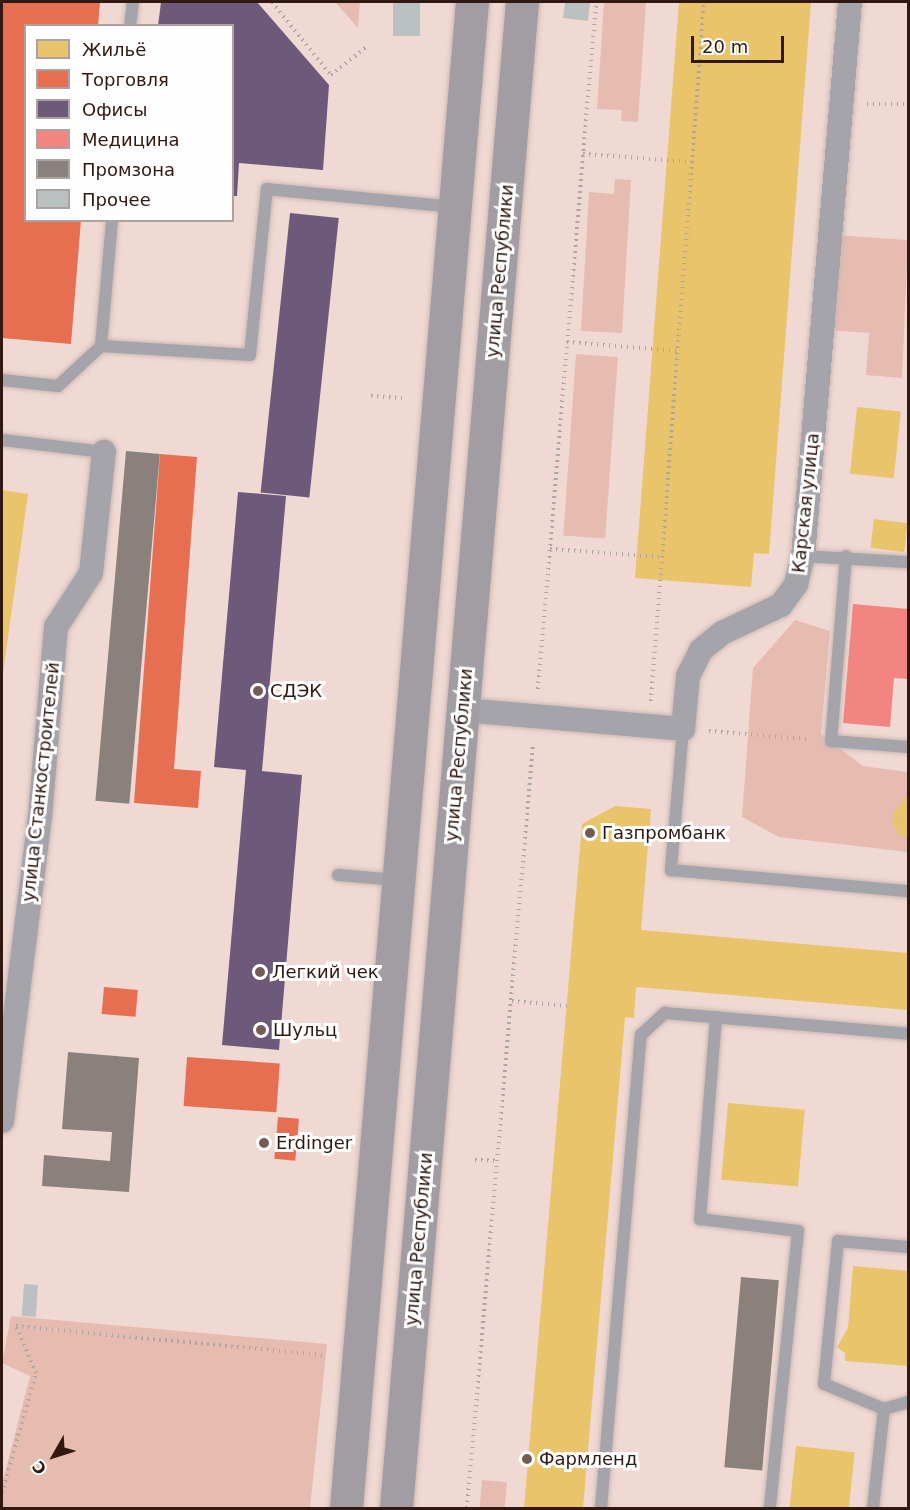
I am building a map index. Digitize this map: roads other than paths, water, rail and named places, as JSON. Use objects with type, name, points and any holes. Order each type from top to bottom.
[{"type":"main road","points":[[346,1509],[472,2]]},
{"type":"main road","name":"улица Республики","points":[[396,1509],[522,2]]},
{"type":"street","name":"Карская улица","points":[[683,729],[688,676],[701,650],[722,633],[780,604],[796,584],[803,556],[850,2]]},
{"type":"street","name":"улица Станкостроителей","points":[[2,1121],[40,817],[56,627],[91,573],[104,452]]},
{"type":"street","points":[[463,710],[683,729]]},
{"type":"lane","points":[[130,24],[133,2]]},
{"type":"lane","points":[[101,346],[250,355],[267,189],[455,208]]},
{"type":"lane","points":[[2,380],[58,387],[101,346],[112,222]]},
{"type":"lane","points":[[2,440],[104,452]]},
{"type":"lane","points":[[803,556],[846,556],[909,562]]},
{"type":"lane","points":[[846,556],[831,741],[909,747]]},
{"type":"lane","points":[[683,729],[671,870],[909,891]]},
{"type":"lane","points":[[338,875],[399,880]]},
{"type":"lane","points":[[601,1509],[641,1035],[665,1013],[909,1034]]},
{"type":"lane","points":[[716,1017],[700,1219],[798,1231],[770,1509]]},
{"type":"lane","points":[[909,1247],[838,1241],[824,1384],[884,1410],[909,1402]]},
{"type":"lane","points":[[873,1509],[884,1410]]},
{"type":"place","name":"СДЭК","points":[[258,691]]},
{"type":"place","name":"Газпромбанк","points":[[590,833]]},
{"type":"place","name":"Легкий чек","points":[[260,972]]},
{"type":"place","name":"Шульц","points":[[261,1030]]},
{"type":"place","name":"Erdinger","points":[[264,1143]]},
{"type":"place","name":"Фармленд","points":[[527,1459]]}]
